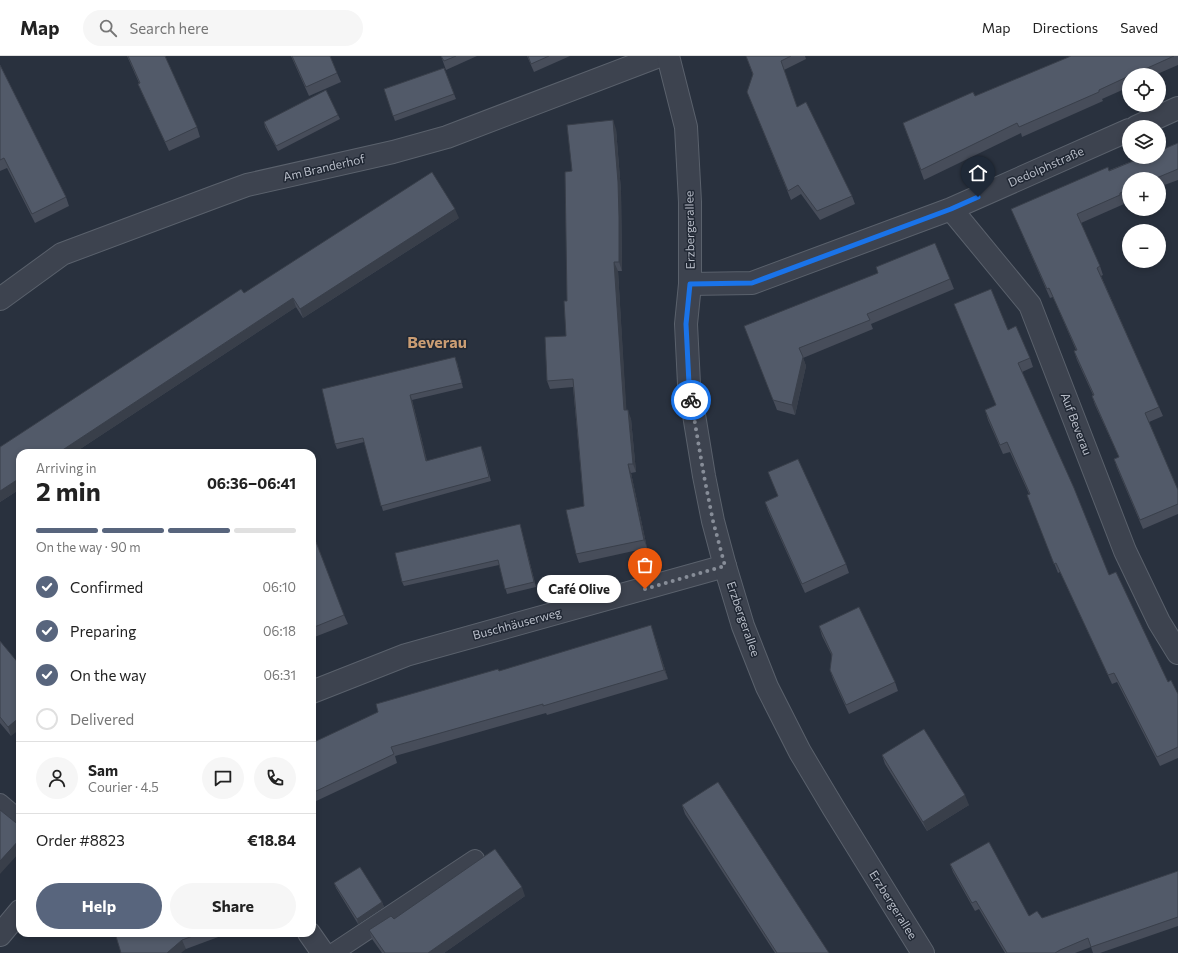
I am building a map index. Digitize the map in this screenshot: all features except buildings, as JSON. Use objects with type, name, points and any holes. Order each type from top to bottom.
[{"type":"street","name":"Am Branderhof","points":[[0,299],[62,254],[217,196],[247,185],[393,152],[448,137],[659,56]]},
{"type":"street","name":"Erzbergerallee","points":[[668,56],[686,127],[690,202],[690,284],[686,324],[689,384],[704,476],[713,521],[725,566],[743,626],[767,687],[800,752],[923,953]]},
{"type":"street","points":[[1151,120],[1178,108]]},
{"type":"street","name":"Dedolphstraße","points":[[690,284],[752,283],[951,209],[1122,133]]},
{"type":"street","name":"Auf Beverau","points":[[951,209],[1030,305],[1125,551],[1159,622],[1178,653]]},
{"type":"street","name":"Buschhäuserweg","points":[[316,690],[406,655],[725,566]]},
{"type":"street","points":[[0,935],[16,916]]},
{"type":"street","points":[[312,937],[323,953]]},
{"type":"lane","points":[[0,803],[16,817]]},
{"type":"lane","points":[[333,953],[475,859]]},
{"type":"way so far","points":[[645,589],[725,566],[713,521],[691,400]]},
{"type":"place","name":"Café Olive","points":[[645,589]]},
{"type":"district","name":"Beverau","points":[[437,342]]},
{"type":"route","points":[[691,400],[686,324],[690,284],[752,283],[951,209],[978,197]]}]
